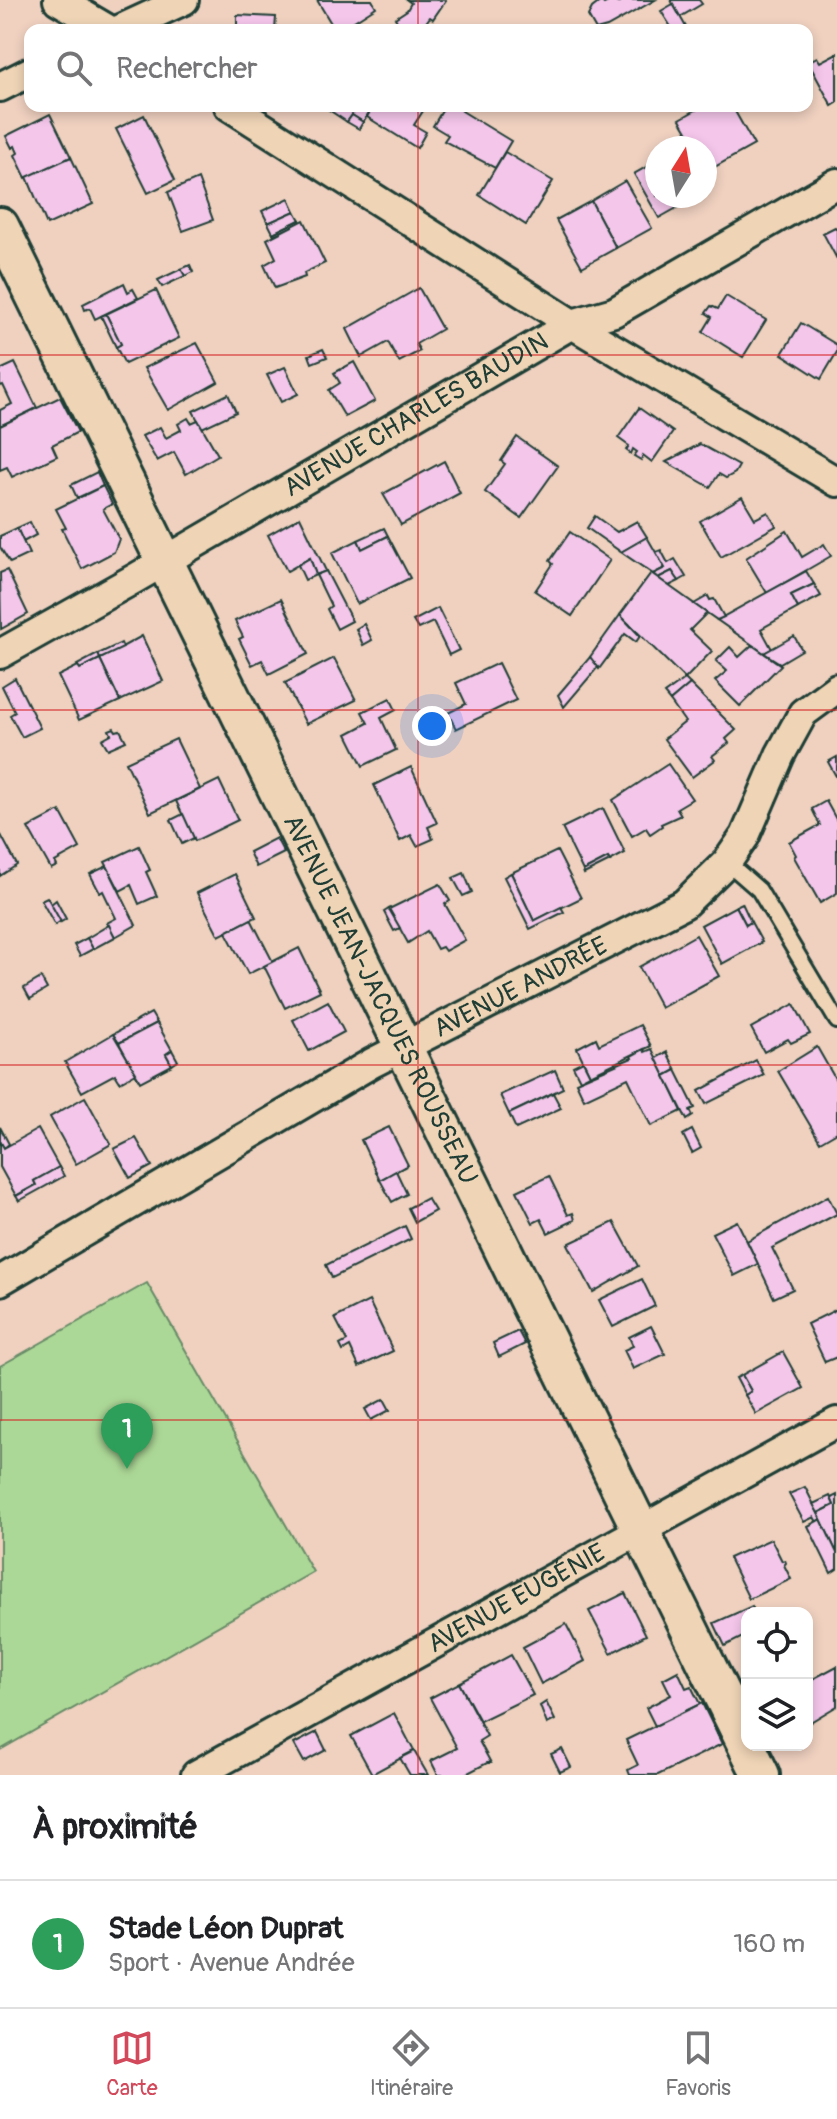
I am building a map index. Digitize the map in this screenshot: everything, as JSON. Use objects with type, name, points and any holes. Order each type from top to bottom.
[{"type":"street","points":[[58,0],[99,24]]},
{"type":"street","points":[[132,24],[184,0]]},
{"type":"street","points":[[0,87],[24,75]]},
{"type":"street","points":[[238,112],[572,324],[837,482]]},
{"type":"street","name":"AVENUE CHARLES BAUDIN","points":[[0,654],[572,324],[614,312],[837,183]]},
{"type":"street","name":"AVENUE JEAN-JACQUES ROUSSEAU","points":[[0,226],[761,1775]]},
{"type":"street","name":"AVENUE ANDRÉE","points":[[0,1281],[372,1063],[684,904],[727,862],[745,836],[780,755],[803,713],[837,688]]},
{"type":"street","name":"AVENUE EUGÉNIE","points":[[196,1775],[837,1422]]},
{"type":"lane","points":[[727,862],[759,890],[837,1021]]},
{"type":"green space","points":[[147,1283],[313,1572],[0,1750],[0,1366]]},
{"type":"building","points":[[317,0],[372,0],[376,7],[349,24],[331,24]]},
{"type":"building","points":[[407,0],[446,0],[433,19],[430,17],[425,24],[399,24],[395,18],[411,3]]},
{"type":"building","points":[[612,0],[618,3],[622,0],[655,0],[612,24],[593,24],[588,16],[592,8],[601,1],[604,4]]},
{"type":"building","points":[[671,0],[699,0],[702,4],[680,17]]},
{"type":"building","points":[[673,4],[684,24],[669,24],[661,11]]},
{"type":"building","points":[[237,15],[276,17],[275,24],[237,24]]},
{"type":"building","points":[[837,53],[837,103],[832,106],[813,71],[813,59],[817,57],[820,62]]},
{"type":"building","points":[[332,112],[369,112],[363,122],[352,115],[347,122]]},
{"type":"building","points":[[370,112],[422,112],[414,125],[426,132],[417,148],[367,117]]},
{"type":"building","points":[[441,112],[464,112],[511,141],[495,168],[444,141],[448,135],[433,126]]},
{"type":"building","points":[[692,112],[735,112],[754,145],[717,166],[717,136],[690,136],[680,119]]},
{"type":"building","points":[[50,114],[71,157],[26,178],[15,155],[18,153],[15,146],[12,148],[6,136]]},
{"type":"building","points":[[144,115],[175,180],[148,193],[116,129]]},
{"type":"building","points":[[352,115],[363,122],[359,129],[347,122]]},
{"type":"building","points":[[505,152],[553,181],[526,225],[479,195]]},
{"type":"building","points":[[71,157],[93,204],[47,225],[27,177]]},
{"type":"building","points":[[645,168],[645,193],[634,174]]},
{"type":"building","points":[[198,179],[213,220],[183,231],[168,192]]},
{"type":"building","points":[[625,181],[652,228],[616,248],[591,201]]},
{"type":"building","points":[[289,198],[295,211],[268,223],[262,211]]},
{"type":"building","points":[[591,201],[616,248],[582,267],[556,220]]},
{"type":"building","points":[[653,208],[677,208],[659,218]]},
{"type":"building","points":[[295,211],[300,220],[273,233],[268,223]]},
{"type":"building","points":[[300,220],[301,223],[274,235],[273,233]]},
{"type":"building","points":[[304,220],[325,263],[304,273],[305,277],[275,288],[264,265],[276,258],[267,239]]},
{"type":"building","points":[[835,227],[837,229],[837,259],[823,233]]},
{"type":"building","points":[[190,265],[193,272],[185,276],[181,269]]},
{"type":"building","points":[[181,269],[185,276],[162,287],[158,280]]},
{"type":"building","points":[[124,283],[128,292],[133,289],[138,298],[95,319],[90,308],[85,310],[83,304]]},
{"type":"building","points":[[419,288],[442,329],[416,344],[420,351],[399,362],[388,342],[361,357],[347,329]]},
{"type":"building","points":[[156,290],[179,338],[125,364],[116,347],[121,344],[106,314]]},
{"type":"building","points":[[726,296],[766,320],[743,357],[703,332],[712,317],[706,313],[711,306],[718,309]]},
{"type":"building","points":[[106,314],[121,344],[116,347],[101,316]]},
{"type":"building","points":[[801,323],[837,345],[837,352],[821,379],[782,354]]},
{"type":"building","points":[[197,343],[218,382],[168,410],[144,368]]},
{"type":"building","points":[[323,349],[327,357],[312,363],[309,355]]},
{"type":"building","points":[[354,362],[375,401],[345,417],[329,390],[340,383],[334,373]]},
{"type":"building","points":[[15,363],[37,408],[0,426],[0,410],[12,404],[3,385],[0,386],[0,370]]},
{"type":"building","points":[[285,367],[298,394],[281,402],[267,375]]},
{"type":"building","points":[[228,394],[236,412],[202,428],[193,411]]},
{"type":"building","points":[[60,397],[78,432],[52,445],[57,456],[12,477],[7,467],[0,470],[0,426]]},
{"type":"building","points":[[639,408],[673,432],[652,462],[643,455],[641,460],[634,456],[637,452],[633,449],[631,454],[626,450],[629,446],[618,438]]},
{"type":"building","points":[[188,418],[191,423],[198,420],[218,455],[186,474],[174,452],[157,461],[142,436],[160,427],[166,438],[181,430],[178,424]]},
{"type":"building","points":[[517,437],[558,466],[521,518],[485,492],[505,464],[501,461]]},
{"type":"building","points":[[700,444],[739,466],[735,473],[726,478],[719,474],[710,487],[666,462]]},
{"type":"building","points":[[444,461],[460,493],[401,525],[383,494]]},
{"type":"building","points":[[97,472],[103,486],[77,498],[71,485]]},
{"type":"building","points":[[103,486],[112,504],[103,509],[119,539],[114,552],[82,569],[62,529],[66,528],[56,509]]},
{"type":"building","points":[[742,497],[755,519],[768,512],[776,526],[721,557],[700,521]]},
{"type":"building","points":[[595,516],[617,532],[637,521],[647,537],[621,552],[587,528]]},
{"type":"building","points":[[300,517],[326,571],[316,575],[310,558],[287,571],[268,535]]},
{"type":"building","points":[[30,522],[36,535],[23,542],[17,528]]},
{"type":"building","points":[[17,528],[29,554],[10,563],[0,547],[0,536]]},
{"type":"building","points":[[384,528],[388,536],[362,549],[358,540]]},
{"type":"building","points":[[787,531],[802,557],[824,544],[831,556],[767,593],[746,558]]},
{"type":"building","points":[[570,532],[610,560],[572,616],[535,591],[553,564],[550,561]]},
{"type":"building","points":[[388,536],[410,578],[357,604],[332,553],[358,540],[362,549]]},
{"type":"building","points":[[647,537],[665,568],[653,574],[621,552]]},
{"type":"building","points":[[661,550],[668,563],[675,559],[686,577],[679,581],[672,571],[658,578],[653,574],[665,568],[656,552]]},
{"type":"building","points":[[310,558],[316,575],[305,580],[298,565]]},
{"type":"building","points":[[7,570],[28,614],[1,629],[0,573]]},
{"type":"building","points":[[326,571],[352,621],[337,629],[327,609],[331,606],[316,575]]},
{"type":"building","points":[[672,571],[679,581],[669,586],[658,578]]},
{"type":"building","points":[[806,571],[814,584],[791,595],[798,608],[761,629],[772,649],[764,653],[717,620]]},
{"type":"building","points":[[651,573],[707,613],[690,630],[712,651],[685,679],[620,615]]},
{"type":"building","points":[[814,584],[821,596],[798,608],[791,595]]},
{"type":"building","points":[[708,596],[710,600],[714,599],[724,617],[717,620],[694,604]]},
{"type":"building","points":[[281,599],[308,654],[269,674],[262,660],[252,665],[239,639],[243,637],[235,621]]},
{"type":"building","points":[[438,608],[459,650],[449,655],[433,622],[418,629],[413,621]]},
{"type":"building","points":[[620,615],[640,636],[636,642],[625,634],[599,669],[590,657]]},
{"type":"building","points":[[364,624],[372,640],[363,645],[356,629]]},
{"type":"building","points":[[142,636],[163,681],[120,701],[100,659]]},
{"type":"building","points":[[794,636],[802,650],[780,663],[764,653]]},
{"type":"building","points":[[121,643],[123,648],[100,659],[98,654]]},
{"type":"building","points":[[752,645],[781,665],[740,706],[715,681],[727,671],[716,661],[730,647],[739,657]]},
{"type":"building","points":[[98,654],[100,659],[80,669],[77,665]]},
{"type":"building","points":[[590,657],[598,667],[564,707],[558,695]]},
{"type":"building","points":[[334,658],[356,700],[306,724],[285,683]]},
{"type":"building","points":[[100,659],[120,701],[79,720],[58,676]]},
{"type":"building","points":[[498,663],[516,700],[456,729],[448,713],[466,704],[456,683]]},
{"type":"building","points":[[15,678],[40,728],[22,737],[10,715],[15,712],[2,686]]},
{"type":"building","points":[[685,679],[690,684],[670,701],[664,694]]},
{"type":"building","points":[[690,684],[736,730],[726,739],[729,743],[712,756],[715,760],[692,777],[664,739],[685,722],[670,701]]},
{"type":"building","points":[[390,698],[396,710],[381,718],[396,750],[363,766],[347,734],[368,723],[362,712]]},
{"type":"building","points":[[114,728],[120,730],[126,741],[108,749],[102,739]]},
{"type":"building","points":[[176,739],[200,789],[150,813],[126,762]]},
{"type":"building","points":[[837,757],[837,778],[828,762]]},
{"type":"building","points":[[668,764],[692,799],[677,808],[681,815],[661,824],[650,834],[646,828],[632,836],[613,800]]},
{"type":"building","points":[[411,767],[437,823],[428,827],[433,839],[417,846],[411,835],[400,841],[374,785]]},
{"type":"building","points":[[219,780],[238,820],[195,841],[176,801]]},
{"type":"building","points":[[826,801],[837,821],[837,893],[820,903],[789,842],[820,825],[812,809]]},
{"type":"building","points":[[603,808],[625,853],[583,871],[562,828]]},
{"type":"building","points":[[60,811],[80,848],[55,862],[57,866],[51,869],[28,828]]},
{"type":"building","points":[[183,814],[194,838],[182,844],[171,820]]},
{"type":"building","points":[[0,835],[17,865],[0,876]]},
{"type":"building","points":[[276,838],[284,853],[256,867],[249,852]]},
{"type":"building","points":[[139,846],[157,896],[139,904],[131,885],[120,891],[105,862]]},
{"type":"building","points":[[557,851],[581,898],[534,921],[511,873]]},
{"type":"building","points":[[608,858],[610,861],[584,874],[583,871]]},
{"type":"building","points":[[107,866],[136,925],[115,937],[107,923],[116,918],[103,891],[100,893],[90,874]]},
{"type":"building","points":[[464,873],[472,892],[463,896],[453,878]]},
{"type":"building","points":[[511,873],[534,921],[561,907],[564,912],[530,929],[504,877]]},
{"type":"building","points":[[235,874],[256,917],[219,936],[197,893]]},
{"type":"building","points":[[440,884],[450,901],[445,904],[465,940],[445,951],[442,947],[437,949],[427,931],[408,943],[389,909]]},
{"type":"building","points":[[47,897],[61,921],[55,925],[41,900]]},
{"type":"building","points":[[56,900],[66,919],[61,922],[51,904]]},
{"type":"building","points":[[742,903],[751,922],[746,925],[736,906]]},
{"type":"building","points":[[736,906],[746,925],[751,922],[762,942],[722,964],[701,925]]},
{"type":"building","points":[[389,909],[400,928],[394,931],[384,912]]},
{"type":"building","points":[[251,919],[273,962],[248,974],[226,932]]},
{"type":"building","points":[[109,925],[115,937],[93,949],[87,938]]},
{"type":"building","points":[[696,935],[719,976],[661,1008],[639,967]]},
{"type":"building","points":[[87,938],[93,949],[80,956],[74,945]]},
{"type":"building","points":[[299,948],[320,991],[285,1008],[264,966]]},
{"type":"building","points":[[41,978],[47,989],[30,999],[24,988]]},
{"type":"building","points":[[328,1001],[344,1032],[309,1051],[293,1020]]},
{"type":"building","points":[[794,1004],[810,1034],[791,1043],[788,1039],[764,1052],[751,1028]]},
{"type":"building","points":[[151,1013],[157,1023],[119,1043],[113,1034]]},
{"type":"building","points":[[157,1023],[172,1050],[166,1054],[172,1065],[140,1082],[119,1043]]},
{"type":"building","points":[[640,1025],[651,1046],[590,1075],[577,1048],[596,1038],[599,1045]]},
{"type":"building","points":[[113,1034],[136,1073],[120,1082],[115,1074],[82,1092],[65,1062]]},
{"type":"building","points":[[817,1047],[837,1082],[837,1132],[820,1142],[778,1071]]},
{"type":"building","points":[[644,1049],[645,1052],[652,1049],[682,1111],[651,1126],[628,1078],[584,1099],[576,1082],[632,1058]]},
{"type":"building","points":[[172,1050],[178,1061],[172,1065],[166,1054]]},
{"type":"building","points":[[667,1052],[676,1070],[665,1076],[656,1058]]},
{"type":"building","points":[[756,1060],[764,1075],[706,1104],[699,1091]]},
{"type":"building","points":[[583,1061],[590,1075],[580,1080],[573,1066]]},
{"type":"building","points":[[555,1070],[563,1088],[509,1114],[500,1095]]},
{"type":"building","points":[[676,1070],[695,1108],[690,1110],[693,1116],[687,1120],[665,1076]]},
{"type":"building","points":[[553,1093],[561,1108],[516,1129],[509,1114]]},
{"type":"building","points":[[85,1097],[111,1144],[76,1164],[50,1117]]},
{"type":"building","points":[[0,1127],[9,1144],[4,1148],[0,1141]]},
{"type":"building","points":[[389,1127],[408,1165],[380,1180],[361,1140]]},
{"type":"building","points":[[38,1129],[59,1167],[16,1196],[0,1167],[0,1141],[4,1148]]},
{"type":"building","points":[[692,1130],[701,1148],[692,1153],[683,1135]]},
{"type":"building","points":[[136,1138],[152,1166],[130,1178],[114,1149]]},
{"type":"building","points":[[59,1167],[64,1176],[19,1201],[16,1196]]},
{"type":"building","points":[[396,1171],[407,1194],[392,1202],[380,1180]]},
{"type":"building","points":[[549,1176],[568,1215],[573,1213],[575,1220],[548,1233],[541,1219],[533,1223],[517,1191]]},
{"type":"building","points":[[828,1196],[837,1214],[772,1248],[793,1289],[774,1298],[747,1241]]},
{"type":"building","points":[[427,1198],[435,1211],[415,1222],[408,1208]]},
{"type":"building","points":[[737,1221],[758,1264],[734,1276],[712,1233]]},
{"type":"building","points":[[614,1222],[638,1266],[593,1292],[568,1244]]},
{"type":"building","points":[[405,1226],[411,1239],[332,1278],[326,1265]]},
{"type":"building","points":[[642,1279],[655,1306],[613,1327],[599,1300]]},
{"type":"building","points":[[369,1301],[393,1351],[359,1367],[350,1347],[343,1351],[340,1345],[347,1341],[335,1318]]},
{"type":"building","points":[[837,1309],[837,1357],[825,1362],[807,1324]]},
{"type":"building","points":[[651,1326],[665,1354],[633,1369],[624,1350],[633,1346],[629,1337]]},
{"type":"building","points":[[518,1331],[525,1344],[499,1357],[493,1343]]},
{"type":"building","points":[[783,1352],[803,1388],[756,1414],[745,1395],[751,1391],[742,1375]]},
{"type":"building","points":[[742,1375],[751,1391],[745,1395],[736,1378]]},
{"type":"building","points":[[384,1399],[390,1410],[371,1420],[365,1409]]},
{"type":"building","points":[[805,1487],[821,1519],[817,1522],[814,1517],[804,1522],[789,1494]]},
{"type":"building","points":[[837,1495],[837,1553],[818,1513],[834,1505],[831,1498]]},
{"type":"building","points":[[830,1496],[834,1505],[818,1513],[813,1504]]},
{"type":"building","points":[[821,1519],[837,1553],[837,1569],[831,1573],[808,1526]]},
{"type":"building","points":[[771,1539],[782,1561],[785,1560],[784,1565],[791,1579],[749,1599],[729,1558]]},
{"type":"building","points":[[625,1593],[646,1635],[611,1653],[589,1611]]},
{"type":"building","points":[[741,1611],[741,1638],[725,1646],[714,1623]]},
{"type":"building","points":[[566,1624],[585,1661],[541,1684],[523,1647]]},
{"type":"building","points":[[511,1655],[533,1695],[480,1721],[459,1683]]},
{"type":"building","points":[[837,1666],[837,1706],[813,1720],[813,1679]]},
{"type":"building","points":[[678,1671],[686,1688],[691,1686],[700,1704],[655,1726],[646,1708],[671,1695],[663,1679]]},
{"type":"building","points":[[459,1683],[487,1736],[479,1741],[491,1763],[464,1775],[438,1775],[431,1761],[457,1748],[430,1698]]},
{"type":"building","points":[[546,1702],[555,1720],[547,1724],[540,1706]]},
{"type":"building","points":[[702,1703],[722,1744],[658,1775],[630,1775],[628,1770],[638,1765],[626,1740]]},
{"type":"building","points":[[394,1713],[414,1751],[372,1774],[351,1736]]},
{"type":"building","points":[[317,1732],[326,1750],[304,1762],[294,1744]]},
{"type":"building","points":[[562,1749],[571,1767],[560,1772],[551,1754]]},
{"type":"building","points":[[414,1751],[428,1775],[410,1775],[400,1758]]},
{"type":"place","name":"Stade Léon Duprat","points":[[127,1469]]}]
